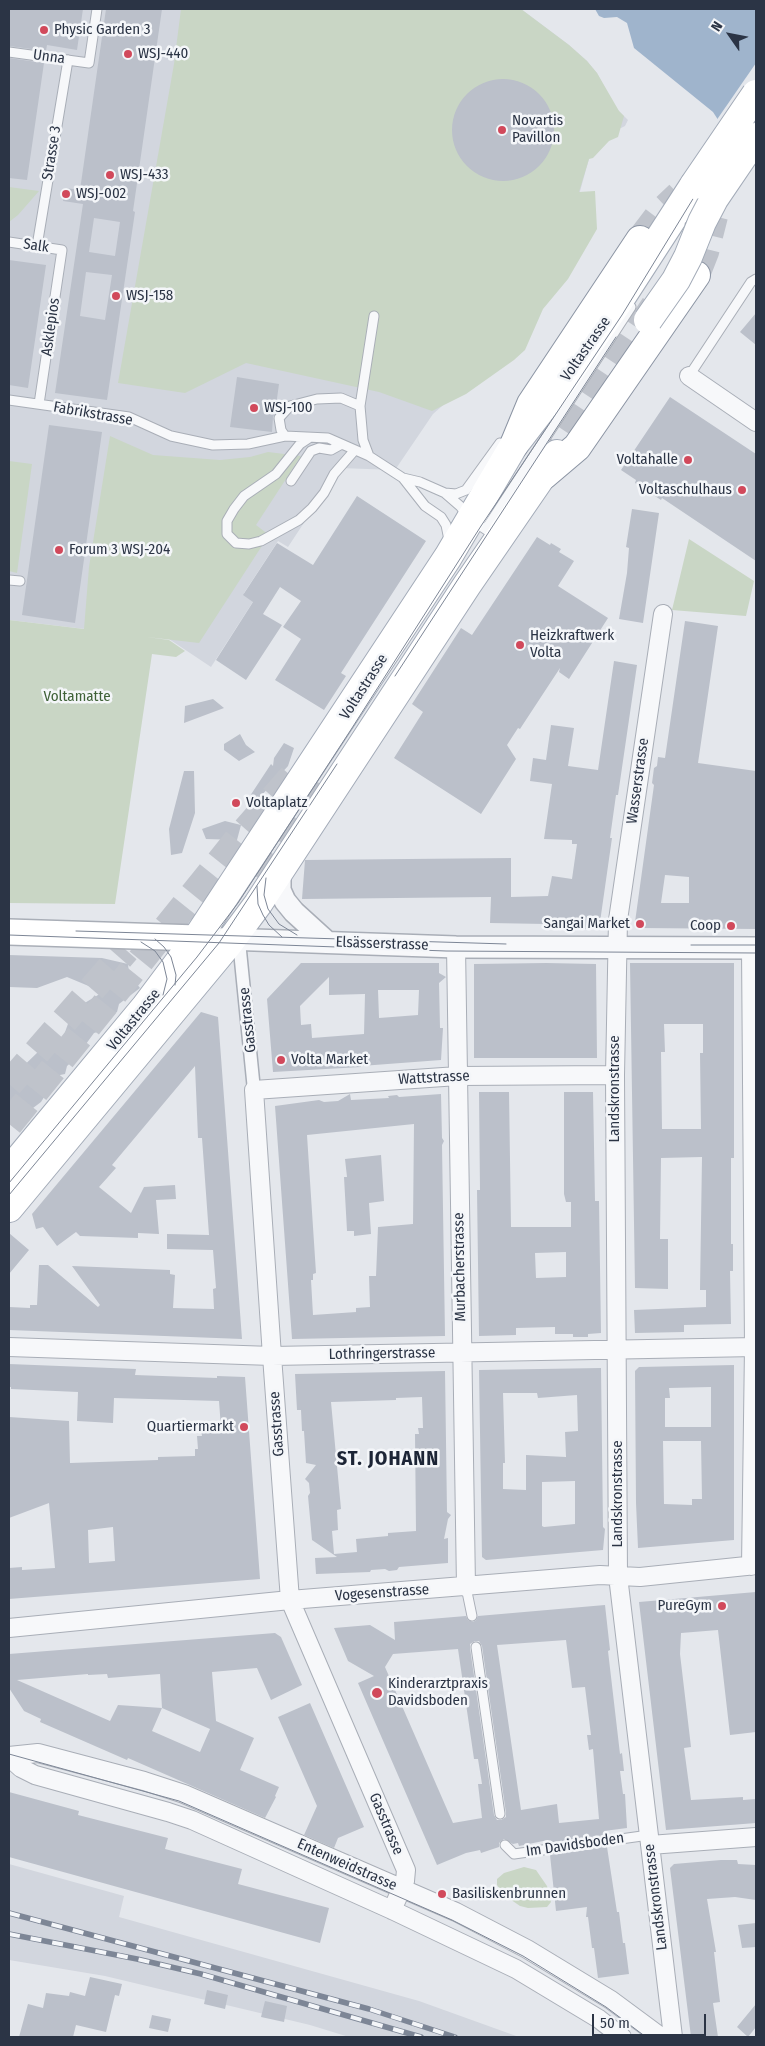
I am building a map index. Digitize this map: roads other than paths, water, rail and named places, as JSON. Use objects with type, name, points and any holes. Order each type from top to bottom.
[{"type":"main road","name":"Voltastrasse","points":[[9,1171],[146,1006],[197,938],[448,557],[485,529],[544,475],[632,310],[694,185],[756,94]]},
{"type":"main road","points":[[632,310],[676,280],[714,199],[756,137]]},
{"type":"main road","points":[[509,437],[640,240]]},
{"type":"main road","points":[[544,475],[576,447],[696,275]]},
{"type":"main road","name":"Voltastrasse","points":[[9,1208],[233,939],[280,872],[467,585],[485,529],[509,437],[632,310]]},
{"type":"main road","name":"Elsässerstrasse","points":[[9,932],[197,938]]},
{"type":"street","points":[[689,376],[756,422]]},
{"type":"street","name":"Wasserstrasse","points":[[616,948],[619,910],[663,614]]},
{"type":"street","points":[[280,872],[280,890],[284,901],[328,942]]},
{"type":"street","name":"Elsässerstrasse","points":[[197,938],[456,947],[754,948]]},
{"type":"street","name":"Gasstrasse","points":[[233,939],[239,945],[240,951],[254,1090],[290,1600],[404,1864],[406,1876],[402,1889]]},
{"type":"street","name":"Murbacherstrasse","points":[[456,947],[466,1587]]},
{"type":"street","name":"Landskronstrasse","points":[[616,948],[618,1576],[672,2037]]},
{"type":"street","points":[[754,948],[754,1566]]},
{"type":"street","name":"Wattstrasse","points":[[254,1090],[458,1076],[615,1075]]},
{"type":"street","name":"Lothringerstrasse","points":[[9,1347],[272,1356],[755,1347]]},
{"type":"street","name":"Vogesenstrasse","points":[[9,1628],[290,1600],[600,1575],[640,1577],[754,1566]]},
{"type":"street","name":"Entenweidstrasse","points":[[9,1757],[30,1752],[38,1753],[144,1781],[184,1794],[456,1912],[527,1950],[611,2000],[661,2037]]},
{"type":"street","name":"Entenweidstrasse","points":[[9,1757],[21,1768],[36,1775],[192,1820],[392,1910],[516,1969],[599,2020],[622,2037]]},
{"type":"street","points":[[649,1840],[756,1838]]},
{"type":"street","points":[[392,1910],[402,1889]]},
{"type":"lane","name":"Unna","points":[[9,52],[89,63],[97,9]]},
{"type":"lane","name":"Strasse 3","points":[[37,246],[68,60]]},
{"type":"lane","name":"Salk","points":[[9,242],[62,250]]},
{"type":"lane","name":"Asklepios","points":[[39,404],[62,250]]},
{"type":"lane","points":[[689,376],[751,282],[756,279]]},
{"type":"lane","points":[[440,518],[485,529],[632,310]]},
{"type":"lane","points":[[369,456],[362,440],[360,406],[374,316]]},
{"type":"lane","points":[[285,436],[281,430],[279,418],[290,406],[317,399],[341,398],[360,406]]},
{"type":"lane","name":"Fabrikstrasse","points":[[9,400],[129,417],[171,436],[212,445],[248,444],[285,436],[328,438],[340,445],[369,456],[403,478],[425,506],[440,518],[448,532],[448,557]]},
{"type":"lane","points":[[445,493],[456,494],[466,490],[509,437]]},
{"type":"lane","points":[[309,438],[300,444],[276,474],[244,496],[234,509],[228,521],[227,534],[236,543],[249,544],[262,541],[299,520],[324,493],[334,474],[354,450]]},
{"type":"lane","points":[[291,481],[311,451],[319,448],[331,450],[340,445]]},
{"type":"lane","name":"Fabrikstrasse","points":[[403,478],[420,482],[445,493],[485,529]]},
{"type":"lane","points":[[9,580],[20,581]]},
{"type":"lane","points":[[466,1587],[472,1616]]},
{"type":"lane","points":[[476,1647],[500,1814]]},
{"type":"lane","name":"Im Davidsboden","points":[[505,1845],[514,1854],[649,1840]]},
{"type":"water","points":[[595,9],[756,9],[756,157],[726,132],[713,112],[634,48],[627,23],[617,17],[604,18],[599,16]]},
{"type":"tunnel","points":[[640,240],[662,211],[679,195]]},
{"type":"tunnel","points":[[696,275],[705,252],[714,216]]},
{"type":"tunnel","points":[[546,469],[659,299]]},
{"type":"tunnel","points":[[9,1124],[239,838],[293,776]]},
{"type":"tunnel","points":[[252,873],[326,783]]},
{"type":"tunnel","points":[[9,1084],[126,950]]},
{"type":"tram line","points":[[9,1183],[197,957],[238,903],[481,526],[622,315],[699,189],[756,104]]},
{"type":"tram line","points":[[685,224],[756,118]]},
{"type":"tram line","points":[[395,676],[616,337]]},
{"type":"tram line","points":[[9,1195],[219,943],[337,764]]},
{"type":"tram line","points":[[266,878],[264,895],[268,909],[279,924],[297,935]]},
{"type":"tram line","points":[[257,886],[258,904],[263,915],[269,925],[282,937]]},
{"type":"tram line","points":[[76,931],[506,944]]},
{"type":"tram line","points":[[9,935],[446,951],[756,953]]},
{"type":"tram line","points":[[155,939],[171,957],[176,975],[175,985]]},
{"type":"tram line","points":[[141,942],[155,951],[163,962],[167,979],[163,995]]},
{"type":"tram line","points":[[691,945],[756,945]]},
{"type":"tram line","points":[[9,1754],[179,1801],[452,1920],[523,1956],[606,2007],[646,2037]]},
{"type":"railway","points":[[9,1913],[369,2009],[455,2037]]},
{"type":"railway","points":[[9,1934],[137,1959],[201,1974],[421,2037]]},
{"type":"place","name":"Physic Garden 3","points":[[44,30]]},
{"type":"place","name":"WSJ-440","points":[[128,54]]},
{"type":"place","name":"Novartis Pavillon","points":[[502,130]]},
{"type":"place","name":"WSJ-433","points":[[110,175]]},
{"type":"place","name":"WSJ-002","points":[[66,194]]},
{"type":"place","name":"WSJ-158","points":[[116,296]]},
{"type":"place","name":"WSJ-100","points":[[254,408]]},
{"type":"place","name":"Voltahalle","points":[[688,460]]},
{"type":"place","name":"Voltaschulhaus","points":[[742,490]]},
{"type":"place","name":"Forum 3 WSJ-204","points":[[59,550]]},
{"type":"place","name":"Heizkraftwerk Volta","points":[[520,645]]},
{"type":"place","name":"Voltaplatz","points":[[236,803]]},
{"type":"place","name":"Sangai Market","points":[[640,924]]},
{"type":"place","name":"Coop","points":[[731,926]]},
{"type":"place","name":"Volta Market","points":[[281,1060]]},
{"type":"place","name":"Quartiermarkt","points":[[244,1427]]},
{"type":"place","name":"PureGym","points":[[722,1606]]},
{"type":"place","name":"Kinderarztpraxis Davidsboden","points":[[377,1693]]},
{"type":"place","name":"Basiliskenbrunnen","points":[[442,1894]]},
{"type":"district","name":"ST. JOHANN","points":[[388,1459]]},
{"type":"park label","name":"Voltamatte","points":[[77,697]]}]
